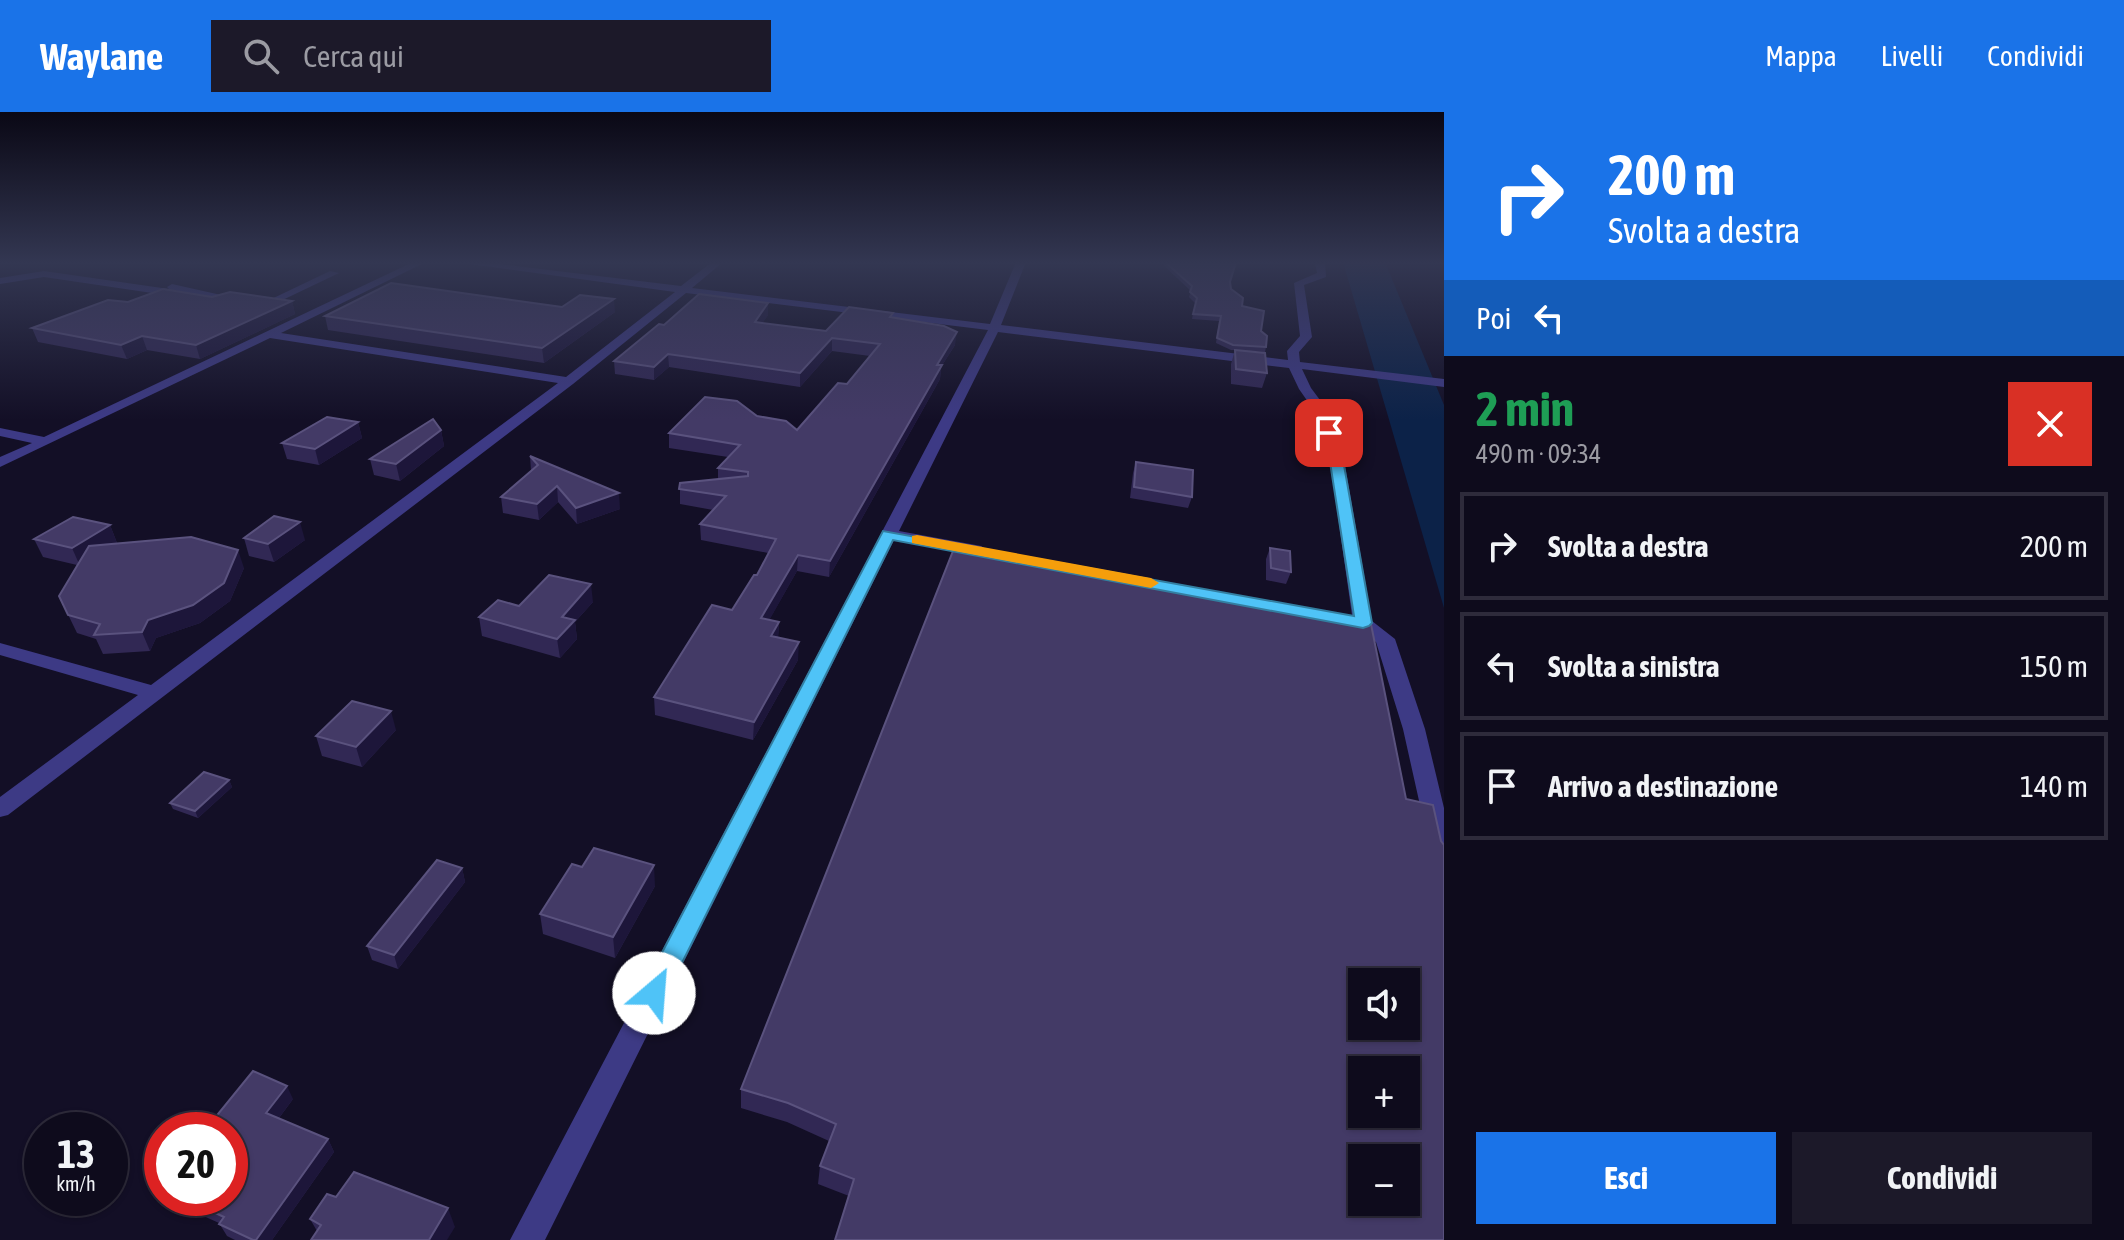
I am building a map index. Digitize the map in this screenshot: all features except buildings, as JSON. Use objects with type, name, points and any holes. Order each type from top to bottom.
[{"type":"lane","points":[[0,463],[309,315]]},
{"type":"lane","points":[[0,809],[151,692],[569,381],[651,315]]},
{"type":"lane","points":[[882,315],[1442,383]]},
{"type":"lane","points":[[527,1240],[1000,315]]},
{"type":"lane","points":[[1303,315],[1306,337],[1293,351],[1294,365],[1305,389],[1322,412],[1336,454],[1363,623]]},
{"type":"lane","points":[[270,335],[569,381]]},
{"type":"lane","points":[[0,432],[45,441]]},
{"type":"lane","points":[[889,534],[1003,555]]},
{"type":"lane","points":[[1332,617],[1363,623],[1385,639],[1414,729],[1444,859]]},
{"type":"lane","points":[[0,649],[151,692]]},
{"type":"water","points":[[1358,315],[1407,315],[1444,405],[1444,608]]},
{"type":"slow traffic","points":[[917,540],[1151,583]]},
{"type":"route","points":[[654,993],[889,534],[1363,623],[1336,454],[1329,433]]}]
